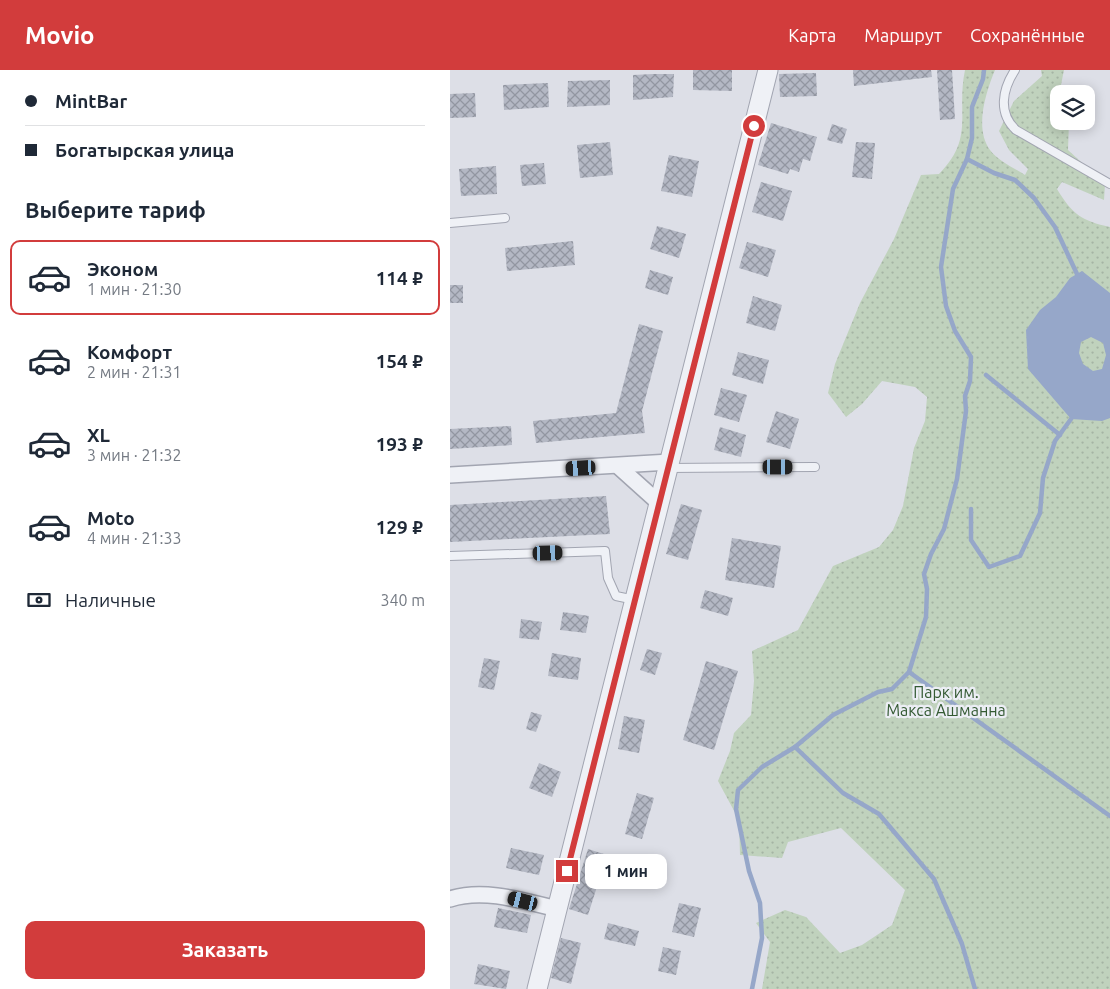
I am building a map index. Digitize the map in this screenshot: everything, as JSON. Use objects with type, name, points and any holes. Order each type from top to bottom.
[{"type":"street","points":[[537,989],[768,70]]},
{"type":"street","points":[[450,475],[669,465]]},
{"type":"street","points":[[618,466],[659,503]]},
{"type":"street","points":[[450,899],[458,897],[506,896],[557,909]]},
{"type":"lane","points":[[1015,70],[1005,94],[1003,110],[1006,121],[1016,130],[1110,184]]},
{"type":"lane","points":[[450,223],[505,218]]},
{"type":"lane","points":[[669,465],[815,467]]},
{"type":"lane","points":[[450,556],[605,551],[608,578],[616,596],[635,600]]},
{"type":"green space","name":"Парк им. Макса Ашманна","points":[[965,70],[995,70],[983,110],[982,121],[985,141],[997,157],[1025,175],[1028,169],[1009,150],[999,131],[1014,101],[1042,76],[1041,70],[1064,70],[1061,85],[1050,85],[1050,130],[1069,130],[1068,150],[1105,184],[1104,200],[1062,182],[1057,189],[1068,205],[1079,215],[1092,222],[1110,227],[1110,989],[762,989],[770,942],[756,923],[785,910],[806,917],[840,953],[862,945],[892,925],[905,890],[841,828],[788,842],[782,858],[740,855],[739,820],[718,781],[730,751],[734,733],[751,715],[754,681],[752,651],[798,630],[833,566],[879,547],[893,530],[903,506],[914,448],[925,421],[927,397],[915,387],[882,381],[862,404],[846,417],[828,393],[835,364],[860,303],[894,239],[921,175],[939,174],[957,149],[961,137]]},
{"type":"water","points":[[1082,271],[1110,293],[1110,418],[1102,421],[1071,419],[1028,369],[1026,330],[1040,310],[1056,297],[1070,278]],"holes":[[[1091,337],[1103,343],[1106,355],[1102,369],[1093,371],[1083,364],[1079,353],[1081,342]]]},
{"type":"building","points":[[693,70],[732,70],[732,91],[693,90]]},
{"type":"building","points":[[853,70],[931,70],[932,77],[854,86]]},
{"type":"building","points":[[937,70],[952,70],[955,119],[940,120]]},
{"type":"building","points":[[816,73],[817,96],[780,97],[779,74]]},
{"type":"building","points":[[674,74],[673,97],[633,100],[633,75]]},
{"type":"building","points":[[610,80],[610,105],[567,107],[568,81]]},
{"type":"building","points":[[548,83],[549,107],[504,110],[503,85]]},
{"type":"building","points":[[475,93],[476,117],[450,118],[450,94]]},
{"type":"building","points":[[771,123],[817,137],[810,161],[803,159],[799,172],[790,169],[788,174],[758,165]]},
{"type":"building","points":[[832,124],[847,129],[842,144],[827,140]]},
{"type":"building","points":[[610,142],[613,175],[580,178],[577,145]]},
{"type":"building","points":[[856,142],[875,143],[872,179],[852,177]]},
{"type":"building","points":[[669,155],[699,161],[692,197],[661,191]]},
{"type":"building","points":[[544,163],[546,184],[522,186],[520,165]]},
{"type":"building","points":[[496,166],[497,194],[461,196],[459,169]]},
{"type":"building","points":[[761,182],[792,191],[783,221],[752,212]]},
{"type":"building","points":[[657,226],[686,234],[679,258],[650,249]]},
{"type":"building","points":[[573,241],[575,265],[507,271],[505,248]]},
{"type":"building","points":[[747,242],[776,250],[768,277],[739,268]]},
{"type":"building","points":[[650,270],[673,277],[668,295],[645,288]]},
{"type":"building","points":[[450,285],[463,285],[463,303],[450,303]]},
{"type":"building","points":[[753,296],[782,305],[775,331],[746,323]]},
{"type":"building","points":[[639,324],[663,331],[642,411],[645,433],[536,443],[533,421],[616,413]]},
{"type":"building","points":[[738,352],[769,360],[763,384],[732,375]]},
{"type":"building","points":[[721,388],[747,395],[739,422],[714,415]]},
{"type":"building","points":[[776,411],[799,419],[790,449],[766,442]]},
{"type":"building","points":[[511,426],[512,445],[450,449],[450,429]]},
{"type":"building","points":[[720,427],[746,435],[741,457],[714,450]]},
{"type":"building","points":[[606,496],[610,534],[450,542],[450,505]]},
{"type":"building","points":[[681,504],[702,510],[688,560],[666,554]]},
{"type":"building","points":[[732,538],[781,546],[774,588],[725,580]]},
{"type":"building","points":[[705,590],[733,598],[728,616],[700,608]]},
{"type":"building","points":[[563,612],[589,616],[586,633],[560,630]]},
{"type":"building","points":[[521,619],[542,622],[539,640],[519,638]]},
{"type":"building","points":[[647,649],[662,653],[655,675],[640,670]]},
{"type":"building","points":[[552,653],[581,658],[578,680],[548,676]]},
{"type":"building","points":[[484,658],[500,661],[494,690],[478,687]]},
{"type":"building","points":[[706,661],[738,671],[714,750],[683,740]]},
{"type":"building","points":[[531,712],[542,715],[536,732],[526,729]]},
{"type":"building","points":[[624,716],[645,720],[639,753],[618,749]]},
{"type":"building","points":[[539,763],[561,772],[552,797],[529,788]]},
{"type":"building","points":[[637,793],[654,798],[642,839],[625,834]]},
{"type":"building","points":[[511,848],[544,855],[539,875],[506,868]]},
{"type":"building","points":[[588,849],[607,855],[588,915],[569,909]]},
{"type":"building","points":[[679,903],[701,908],[694,937],[672,932]]},
{"type":"building","points":[[498,908],[531,915],[527,933],[494,927]]},
{"type":"building","points":[[608,923],[639,931],[635,946],[604,939]]},
{"type":"building","points":[[561,938],[581,943],[571,984],[551,978]]},
{"type":"building","points":[[663,947],[681,951],[676,975],[658,971]]},
{"type":"building","points":[[478,964],[510,971],[506,989],[474,984]]},
{"type":"waterway","points":[[752,989],[762,938],[760,903],[749,871],[736,809],[738,790],[762,767],[795,747],[833,715],[878,692],[892,689],[909,672],[926,617],[927,589],[924,574],[931,554],[944,529],[957,479],[966,411],[965,396],[970,381],[971,357],[955,331],[946,306],[941,267],[953,189],[967,159],[972,138],[972,107],[983,79],[984,70]]},
{"type":"waterway","points":[[967,159],[994,173],[1015,180],[1034,198],[1055,227],[1077,274]]},
{"type":"waterway","points":[[986,375],[1060,435]]},
{"type":"waterway","points":[[971,509],[971,540],[989,567],[1020,556],[1040,513],[1043,478],[1055,441],[1071,419]]},
{"type":"waterway","points":[[909,672],[1110,816]]},
{"type":"waterway","points":[[795,747],[843,793],[879,814],[934,879],[962,944],[975,989]]},
{"type":"route","points":[[567,871],[754,126]]}]
